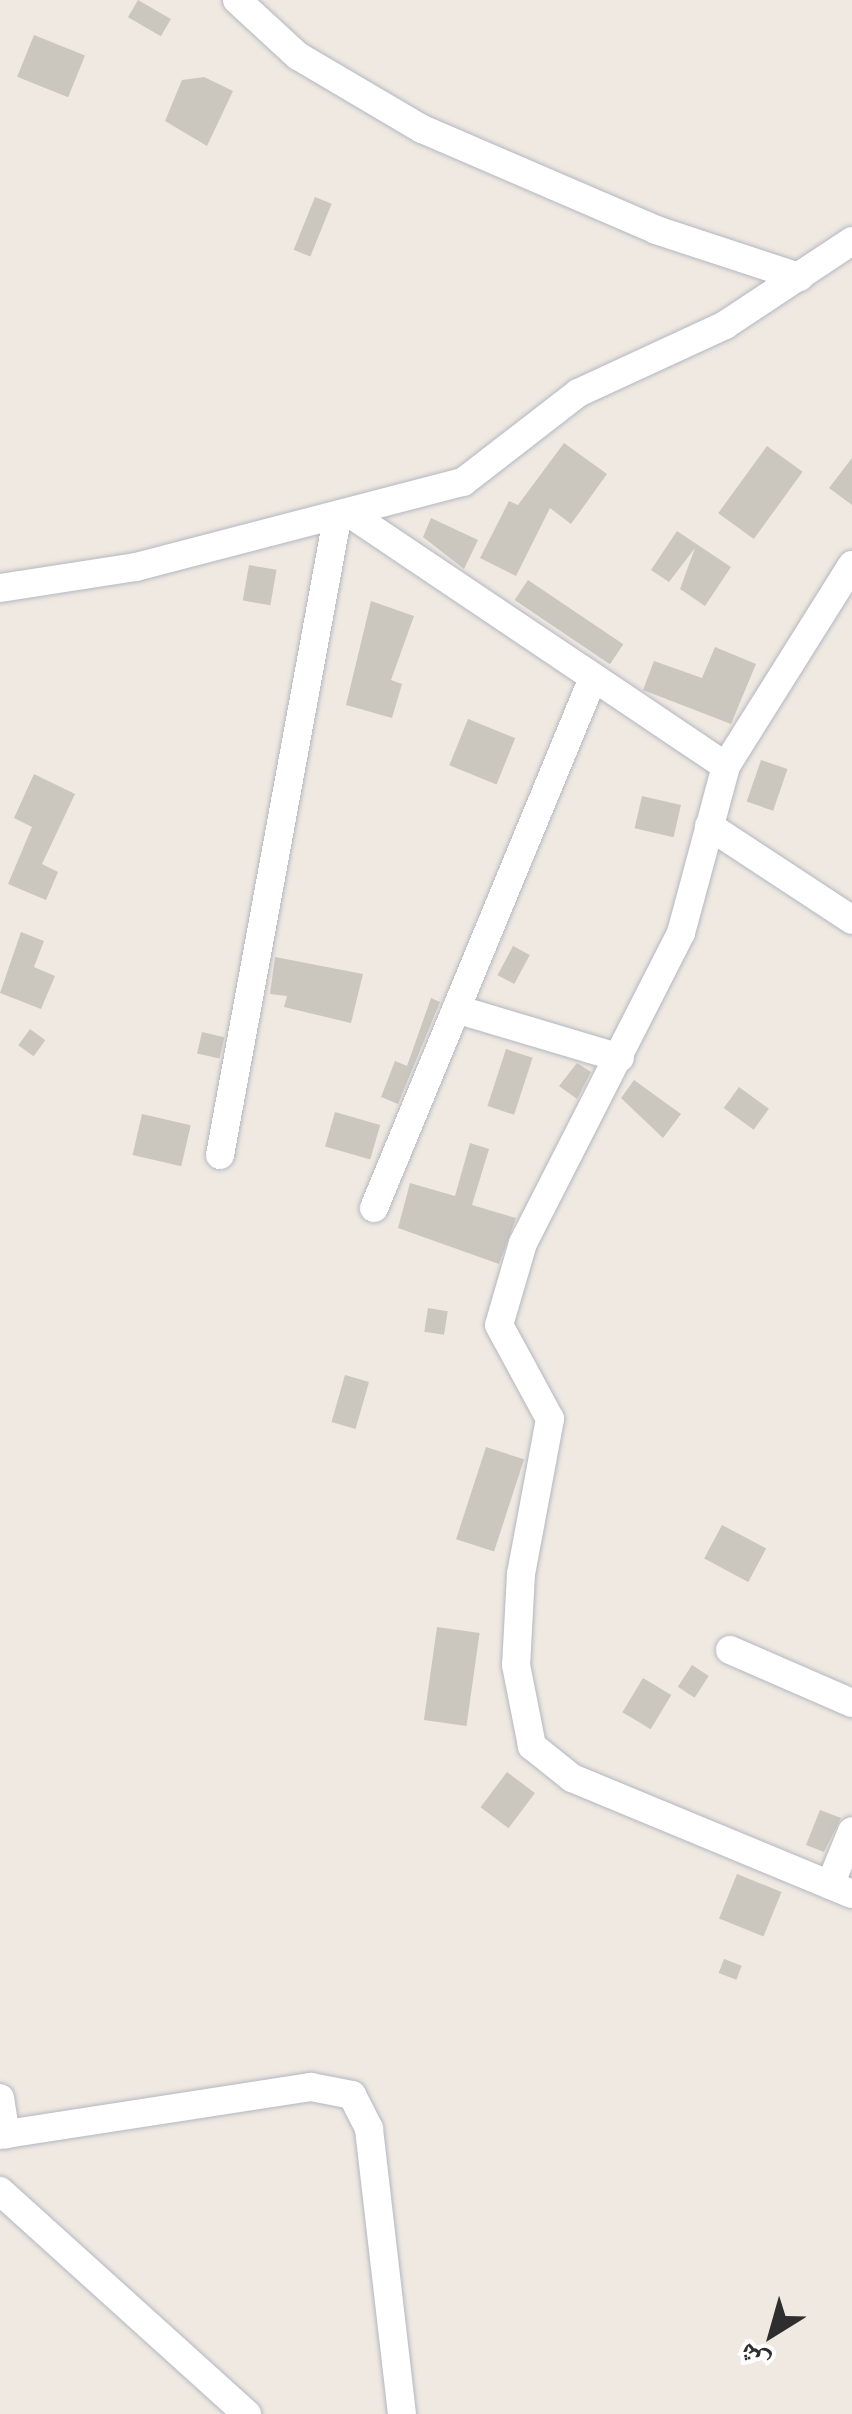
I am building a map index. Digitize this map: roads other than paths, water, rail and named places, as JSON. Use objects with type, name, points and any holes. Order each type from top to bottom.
[{"type":"street","points":[[236,0],[298,56],[422,130],[656,230],[799,277]]},
{"type":"street","points":[[0,588],[136,567],[344,517],[485,471],[578,393],[725,324],[852,241]]},
{"type":"street","points":[[344,517],[726,766]]},
{"type":"street","points":[[220,1155],[344,517]]},
{"type":"street","points":[[852,565],[726,766],[681,932],[523,1243],[500,1324],[550,1419],[521,1574],[516,1666],[524,1732],[572,1778],[841,1890],[852,1831]]},
{"type":"street","points":[[374,1208],[593,678]]},
{"type":"street","points":[[710,826],[852,920]]},
{"type":"street","points":[[456,1010],[620,1058]]},
{"type":"street","points":[[730,1650],[852,1703]]},
{"type":"street","points":[[0,2098],[3,2135],[311,2086],[352,2095],[369,2129],[402,2414]]},
{"type":"street","points":[[0,2191],[247,2414]]}]
